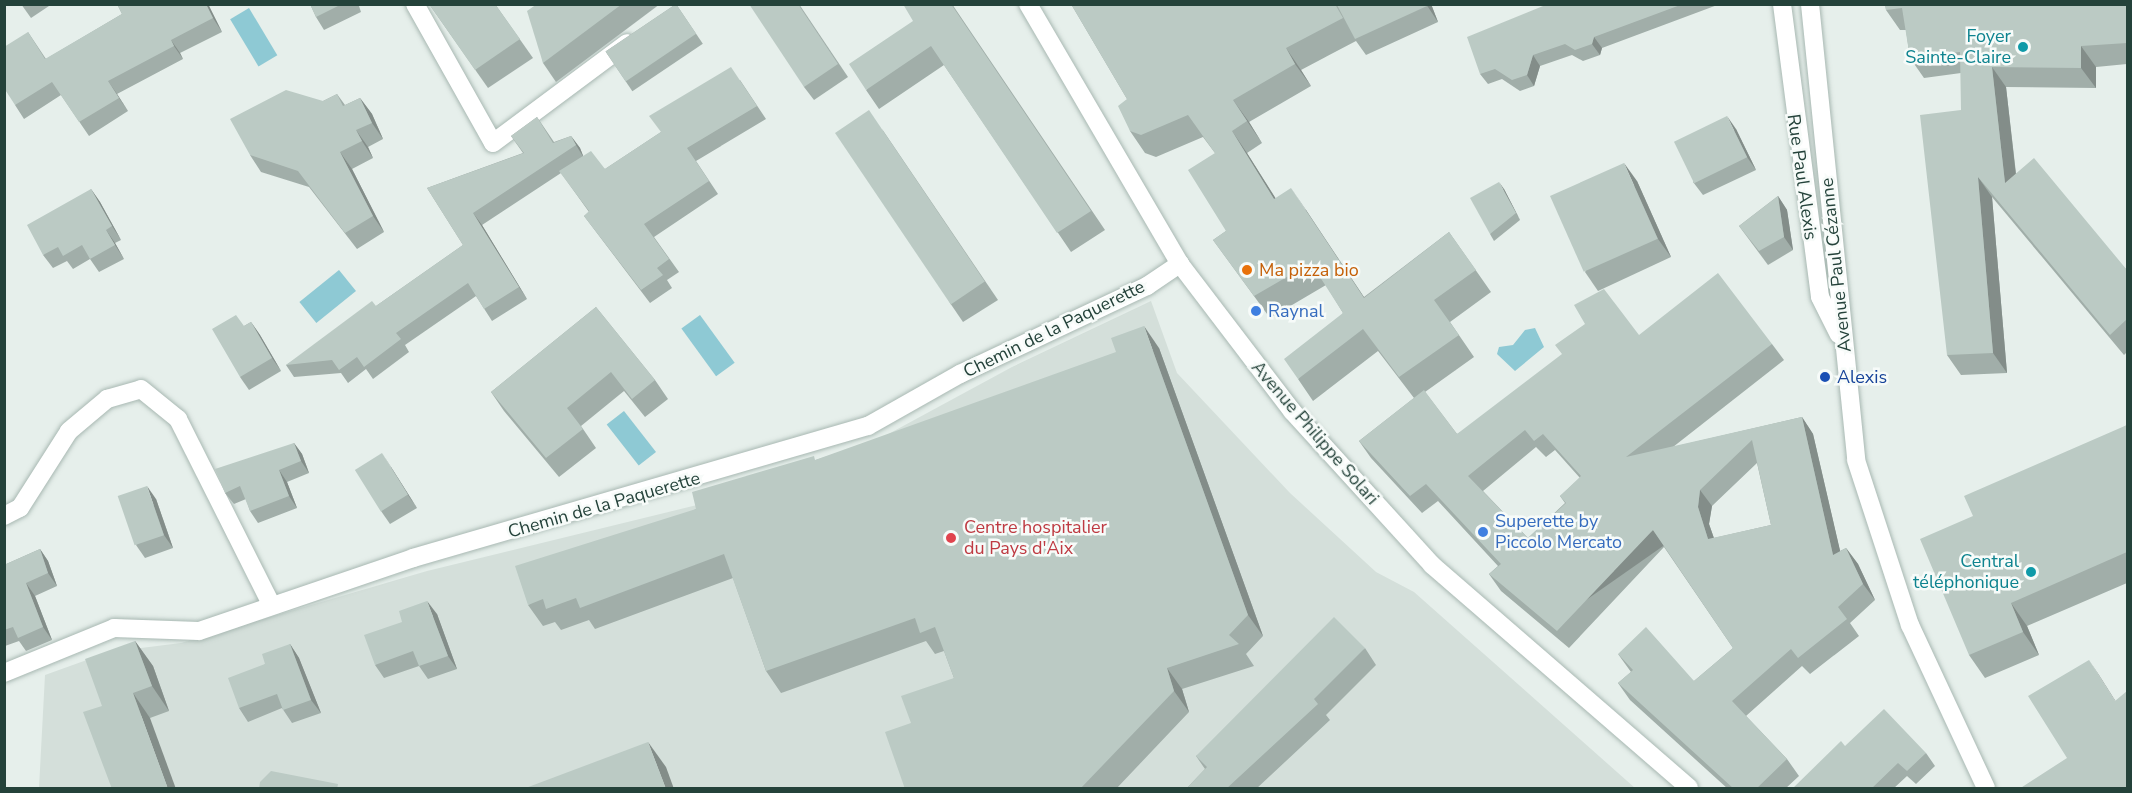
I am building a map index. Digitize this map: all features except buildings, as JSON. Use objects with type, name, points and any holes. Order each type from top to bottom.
[{"type":"street","points":[[415,4],[493,143],[641,32]]},
{"type":"street","name":"Avenue Philippe Solari","points":[[1028,4],[1180,264],[1292,411],[1432,565],[1689,789]]},
{"type":"street","name":"Rue Paul Alexis","points":[[1782,4],[1820,297],[1844,345]]},
{"type":"street","name":"Avenue Paul Cézanne","points":[[1810,4],[1856,460],[1910,625],[1986,789]]},
{"type":"street","name":"Chemin de la Paquerette","points":[[4,673],[114,628],[199,631],[271,604],[868,426],[960,374],[1147,286],[1180,264]]},
{"type":"street","points":[[4,516],[20,508],[69,431],[107,399],[141,389],[178,419],[271,604]]},
{"type":"shaded area","name":"Centre hospitalier du Pays d'Aix","points":[[1151,301],[1177,373],[1290,493],[1376,572],[1414,592],[1635,788],[39,788],[45,675],[109,652],[181,643],[427,571],[697,505],[857,451],[1012,367]]},
{"type":"water","points":[[249,8],[277,55],[258,66],[230,19]]},
{"type":"water","points":[[339,270],[356,291],[316,323],[299,302]]},
{"type":"water","points":[[700,315],[735,363],[716,376],[681,329]]},
{"type":"water","points":[[1535,328],[1544,347],[1515,371],[1497,354],[1499,347],[1513,345],[1525,330]]},
{"type":"water","points":[[624,411],[656,452],[639,466],[607,425]]},
{"type":"place","name":"Foyer Sainte-Claire","points":[[2023,47]]},
{"type":"place","name":"Ma pizza bio","points":[[1247,270]]},
{"type":"place","name":"Raynal","points":[[1256,311]]},
{"type":"place","name":"Alexis","points":[[1825,377]]},
{"type":"place","name":"Superette by Piccolo Mercato","points":[[1483,532]]},
{"type":"place","name":"Centre hospitalier du Pays d'Aix","points":[[951,538]]},
{"type":"place","name":"Central téléphonique","points":[[2031,572]]}]
